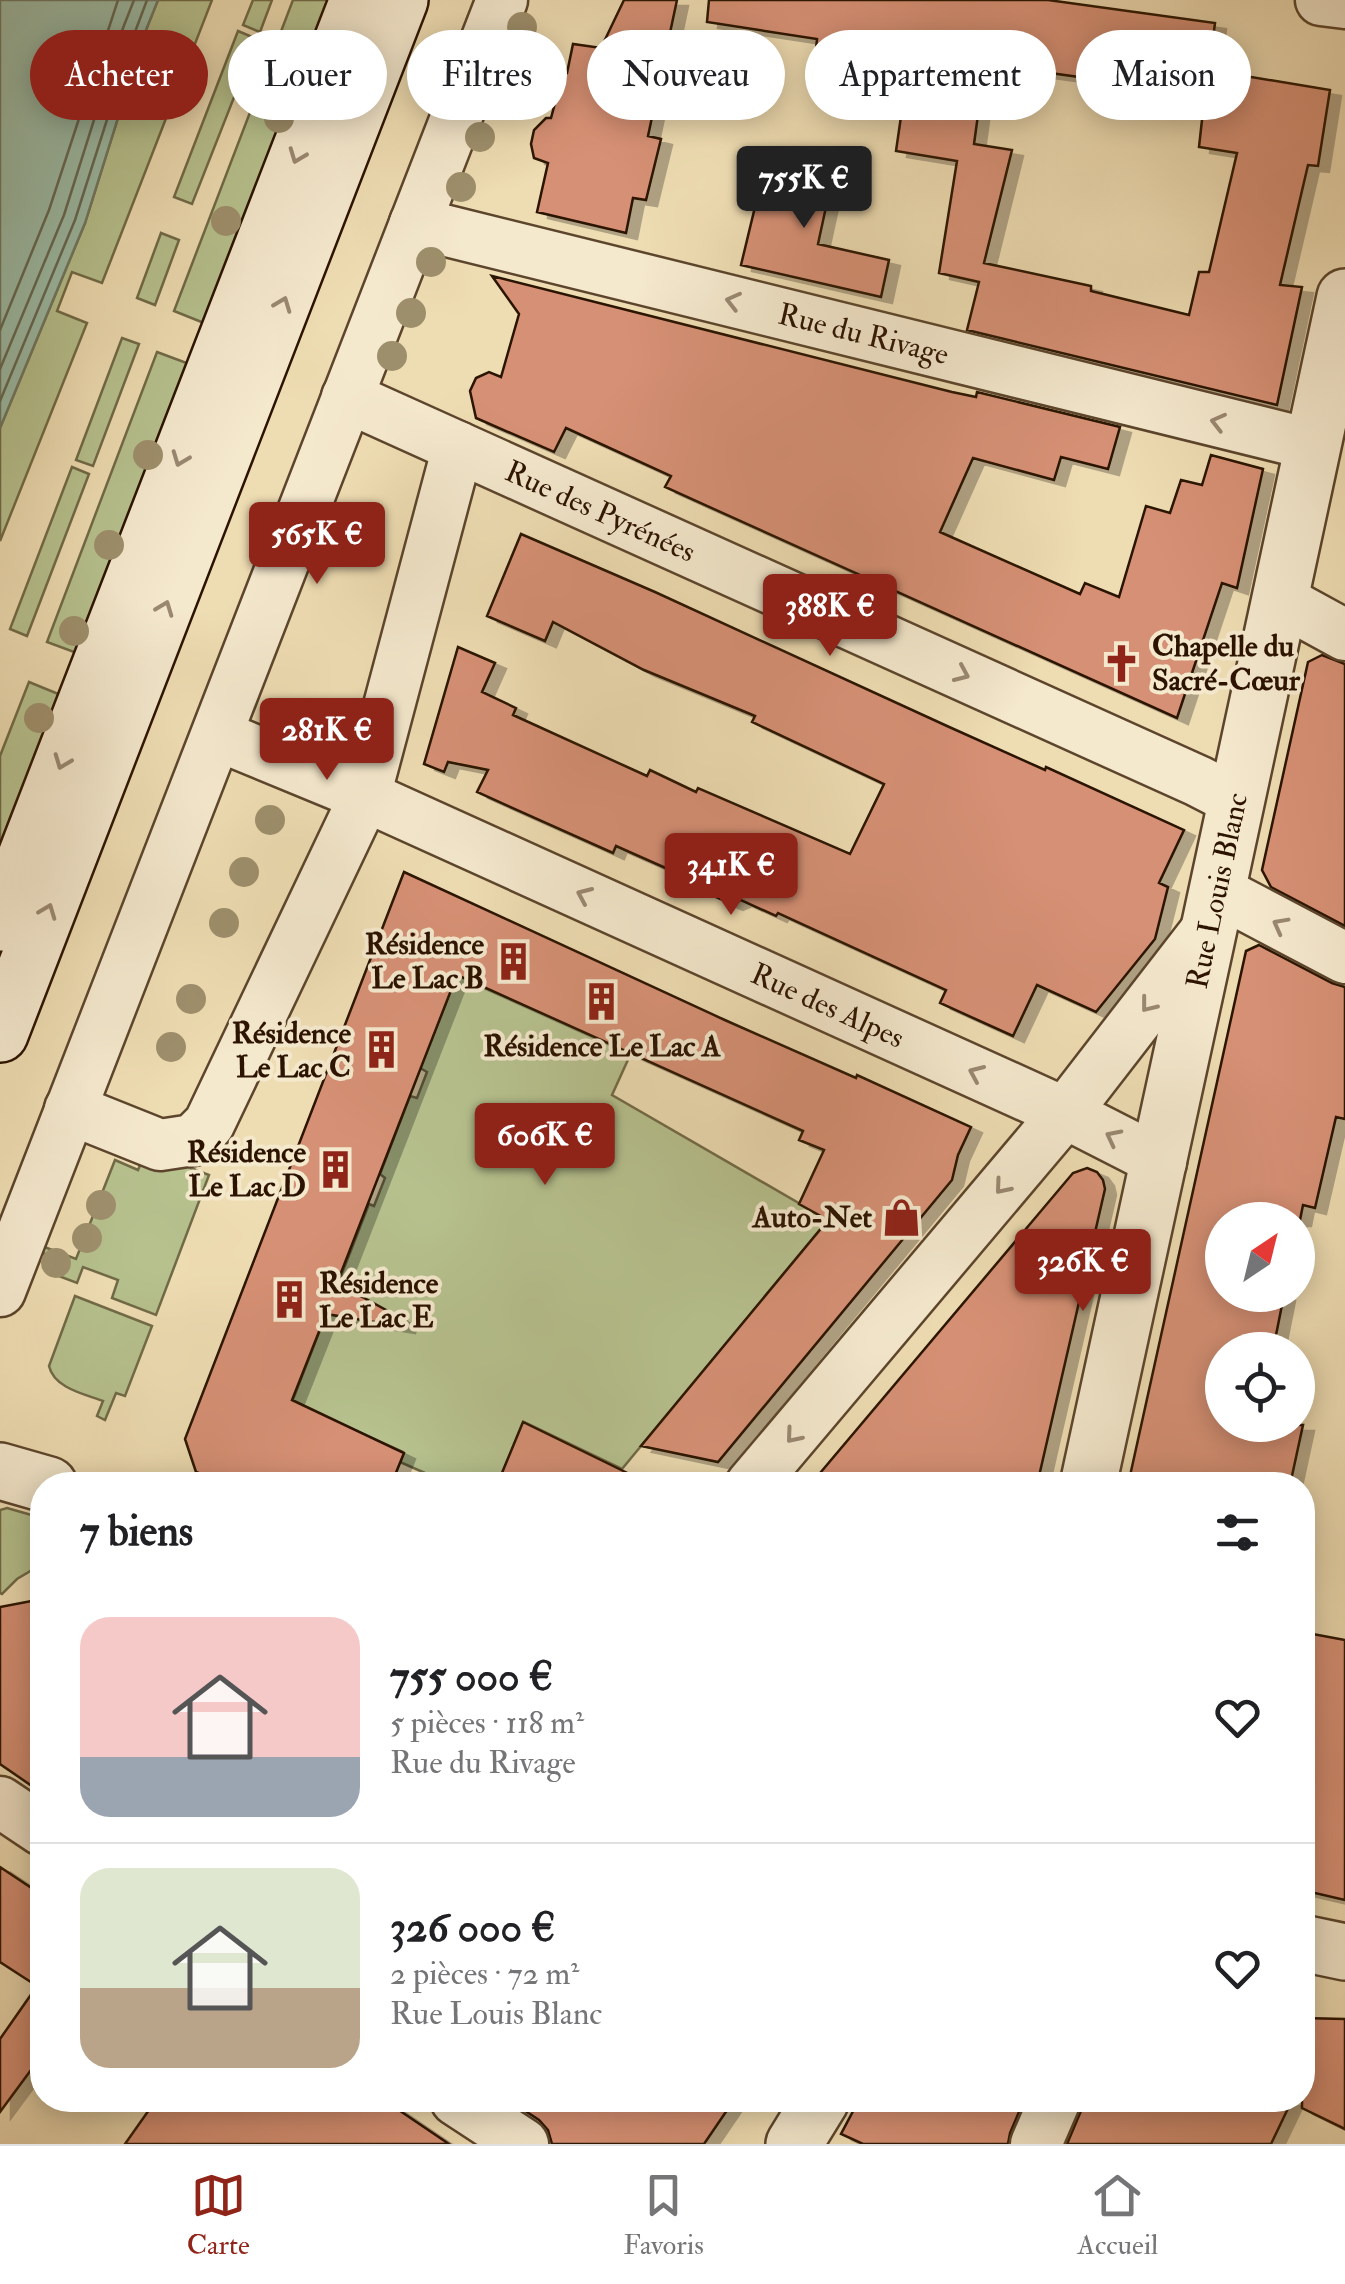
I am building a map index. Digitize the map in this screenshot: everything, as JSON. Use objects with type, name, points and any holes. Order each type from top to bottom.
[{"type":"main road","points":[[0,922],[358,0]]},
{"type":"main road","points":[[0,1034],[400,0]]},
{"type":"main road","name":"Rue Louis Blanc","points":[[1091,1472],[1345,297]]},
{"type":"main road","points":[[0,1471],[30,1479]]},
{"type":"main road","points":[[1315,1946],[1345,1952]]},
{"type":"main road","points":[[794,2144],[814,2112]]},
{"type":"street","points":[[0,1291],[502,0]]},
{"type":"street","points":[[1322,0],[1345,3]]},
{"type":"street","name":"Rue du Rivage","points":[[415,223],[1312,445]]},
{"type":"street","name":"Rue des Pyrénées","points":[[347,397],[1236,800]]},
{"type":"street","points":[[70,1109],[160,1145],[193,1140],[209,1124],[365,796],[458,447]]},
{"type":"street","points":[[1279,598],[1345,635]]},
{"type":"street","name":"Rue des Alpes","points":[[217,735],[365,796],[1065,1112],[1161,1162]]},
{"type":"street","points":[[763,1472],[1065,1112],[1212,909],[1345,958]]},
{"type":"street","points":[[0,1802],[30,1822]]},
{"type":"street","points":[[474,2112],[523,2144]]},
{"type":"street","points":[[1036,2144],[1050,2112]]},
{"type":"shaded area","points":[[158,0],[212,0],[200,30],[146,30]]},
{"type":"shaded area","points":[[253,0],[272,0],[261,30],[243,25]]},
{"type":"shaded area","points":[[293,0],[345,0],[334,30],[282,30]]},
{"type":"shaded area","points":[[228,57],[228,113],[192,204],[174,197],[204,120],[208,120],[208,109]]},
{"type":"shaded area","points":[[117,120],[165,120],[102,283],[72,272],[57,311],[87,323],[0,541],[0,428],[85,223]]},
{"type":"shaded area","points":[[247,120],[299,120],[219,329],[174,311]]},
{"type":"shaded area","points":[[161,233],[179,240],[155,305],[137,298]]},
{"type":"shaded area","points":[[122,338],[139,344],[93,466],[76,460]]},
{"type":"shaded area","points":[[157,352],[200,368],[90,658],[47,642]]},
{"type":"shaded area","points":[[72,467],[89,474],[27,636],[10,629]]},
{"type":"shaded area","points":[[29,682],[73,700],[0,889],[0,756]]},
{"type":"shaded area","points":[[457,974],[631,1053],[612,1095],[828,1220],[622,1469],[524,1422],[503,1472],[423,1472],[400,1462],[403,1452],[292,1402],[369,1204],[374,1206],[385,1178],[380,1174],[410,1096],[417,1098],[427,1072],[420,1068]]},
{"type":"shaded area","points":[[143,1158],[175,1162],[209,1175],[156,1315],[112,1298],[118,1280],[83,1267],[77,1283],[56,1275],[39,1245],[76,1259],[115,1160],[138,1170]]},
{"type":"shaded area","points":[[75,1296],[152,1326],[125,1396],[116,1393],[105,1420],[97,1416],[103,1401],[63,1385],[49,1366]]},
{"type":"shaded area","points":[[7,1508],[30,1515],[30,1571],[2,1594],[0,1593],[0,1510]]},
{"type":"water","points":[[0,0],[158,0],[146,30],[30,30],[30,120],[117,120],[85,223],[0,428]]},
{"type":"building","points":[[624,0],[677,0],[671,30],[610,30]]},
{"type":"building","points":[[709,0],[1048,0],[1215,23],[1214,30],[1076,30],[1076,77],[1056,74],[1056,30],[805,30],[805,37],[785,34],[785,30],[707,22]]},
{"type":"building","points":[[573,44],[587,46],[587,120],[651,120],[648,136],[661,139],[646,200],[633,198],[626,233],[537,212],[548,163],[534,158],[534,130],[544,120],[567,120],[567,73]]},
{"type":"building","points":[[1251,77],[1330,90],[1318,166],[1308,165],[1280,285],[1302,287],[1277,405],[967,330],[979,282],[939,273],[957,161],[896,151],[900,120],[977,120],[974,144],[1012,150],[984,263],[1091,286],[1091,291],[1189,315],[1199,272],[1209,272],[1237,153],[1199,147],[1202,120],[1251,120]]},
{"type":"building","points":[[768,153],[834,170],[818,244],[889,260],[881,297],[741,265]]},
{"type":"building","points":[[492,276],[952,392],[976,397],[977,392],[1120,427],[1108,469],[1061,457],[1054,480],[973,458],[940,532],[1080,594],[1085,583],[1119,597],[1146,506],[1170,513],[1181,480],[1202,485],[1211,455],[1263,469],[1237,588],[1222,583],[1177,718],[665,487],[671,476],[566,428],[554,452],[476,418],[470,391],[476,378],[489,372],[501,377],[519,314]]},
{"type":"building","points":[[521,534],[1184,830],[1159,883],[1168,887],[1155,939],[1096,1012],[1037,985],[1013,1036],[940,1003],[946,990],[778,913],[776,916],[741,900],[732,904],[716,897],[713,889],[616,846],[613,853],[477,792],[488,770],[448,762],[444,772],[424,764],[458,647],[495,663],[482,692],[516,708],[513,715],[647,776],[650,770],[696,792],[698,788],[850,854],[884,784],[752,722],[755,716],[644,670],[553,622],[545,641],[487,616]]},
{"type":"building","points":[[1322,655],[1345,664],[1345,926],[1271,887],[1262,870],[1308,662]]},
{"type":"building","points":[[404,872],[727,1021],[971,1127],[952,1180],[718,1462],[641,1446],[828,1220],[799,1204],[824,1150],[799,1140],[803,1131],[457,975],[337,1283],[406,1321],[404,1327],[326,1314],[292,1400],[404,1453],[396,1472],[196,1472],[185,1439]]},
{"type":"building","points":[[1259,945],[1345,987],[1345,1119],[1336,1117],[1315,1208],[1315,1202],[1205,1202],[1205,1312],[1281,1312],[1277,1332],[1205,1332],[1205,1442],[1299,1442],[1293,1472],[1131,1472],[1246,951]]},
{"type":"building","points":[[1087,1168],[1097,1172],[1105,1189],[1040,1472],[821,1472],[1073,1173]]},
{"type":"building","points":[[523,1422],[625,1472],[502,1472]]},
{"type":"building","points":[[30,1601],[30,1785],[0,1764],[0,1607]]},
{"type":"building","points":[[1315,1634],[1345,1640],[1345,1900],[1315,1893]]},
{"type":"building","points":[[0,1867],[30,1887],[30,1981],[0,1962]]},
{"type":"building","points":[[30,1996],[30,2071],[0,2112],[0,2039]]},
{"type":"building","points":[[1315,2018],[1345,2019],[1345,2129],[1310,2112],[1315,2112]]},
{"type":"building","points":[[148,2112],[402,2112],[449,2144],[125,2144]]},
{"type":"building","points":[[527,2112],[726,2112],[704,2144],[552,2144],[548,2130]]},
{"type":"building","points":[[853,2112],[1019,2112],[1008,2144],[863,2144],[841,2134]]},
{"type":"building","points":[[1081,2112],[1286,2112],[1271,2144],[1067,2144]]},
{"type":"place","name":"Chapelle du Sacré-Cœur","points":[[1122,663]]},
{"type":"place","name":"Résidence Le Lac B","points":[[514,961]]},
{"type":"place","name":"Résidence Le Lac A","points":[[602,1002]]},
{"type":"place","name":"Résidence Le Lac C","points":[[381,1050]]},
{"type":"place","name":"Résidence Le Lac D","points":[[336,1169]]},
{"type":"place","name":"Auto-Net","points":[[902,1217]]},
{"type":"place","name":"Résidence Le Lac E","points":[[289,1300]]}]
